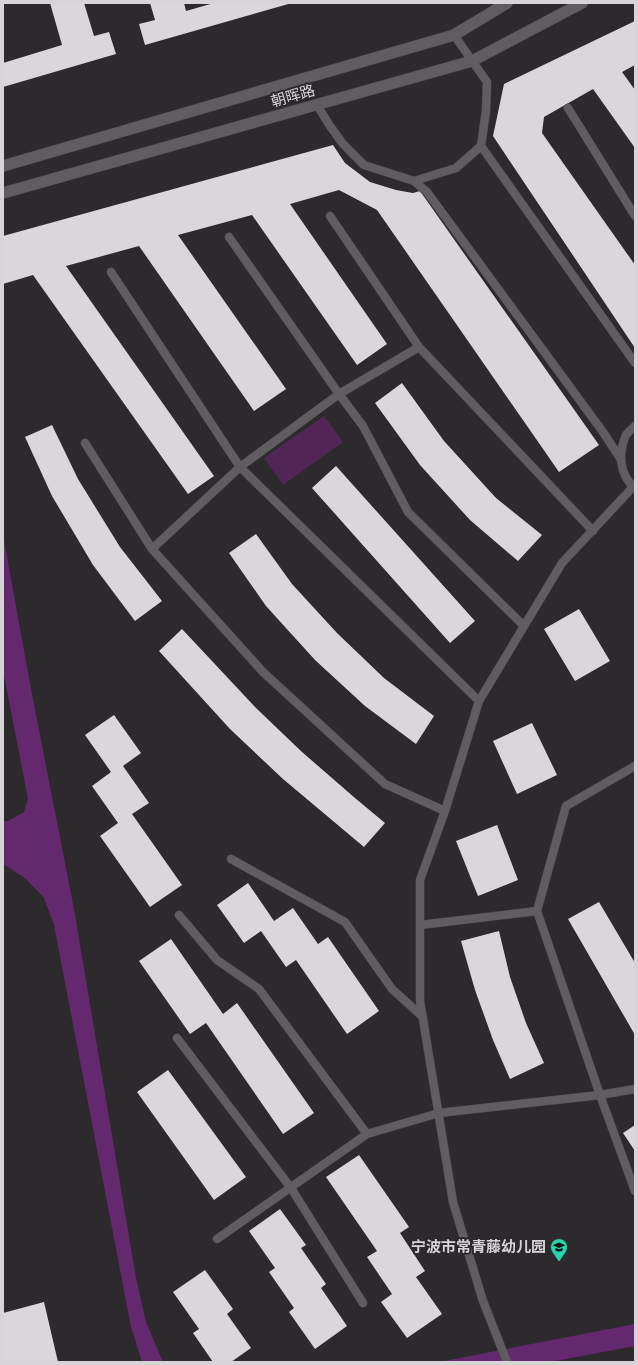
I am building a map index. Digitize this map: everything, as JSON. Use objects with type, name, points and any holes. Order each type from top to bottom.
[{"type":"main road","name":"朝晖路","points":[[3,166],[454,35],[507,3]]},
{"type":"main road","name":"朝晖路","points":[[3,193],[472,61],[582,3]]},
{"type":"lane","points":[[414,181],[456,168],[481,146],[486,110],[487,82],[454,35]]},
{"type":"lane","points":[[317,104],[343,144],[364,165],[414,181],[432,198],[603,432],[620,458],[624,474],[634,487],[562,563],[479,701],[445,811],[420,880],[420,1001],[454,1202],[483,1301],[507,1362]]},
{"type":"lane","points":[[568,108],[635,216]]},
{"type":"lane","points":[[481,146],[635,363]]},
{"type":"lane","points":[[330,216],[419,348],[593,531]]},
{"type":"lane","points":[[229,238],[363,426],[408,512],[524,626]]},
{"type":"lane","points":[[111,272],[240,467],[479,701]]},
{"type":"lane","points":[[152,549],[240,467],[339,394],[419,348]]},
{"type":"lane","points":[[620,458],[626,434],[635,426]]},
{"type":"lane","points":[[85,443],[152,549],[263,672],[385,784],[445,811]]},
{"type":"lane","points":[[635,766],[566,806],[538,911],[600,1095],[635,1191]]},
{"type":"lane","points":[[231,860],[344,922],[392,989],[423,1017]]},
{"type":"lane","points":[[420,925],[538,911]]},
{"type":"lane","points":[[179,915],[217,960],[259,988],[367,1134]]},
{"type":"lane","points":[[177,1038],[291,1188],[363,1303]]},
{"type":"lane","points":[[217,1239],[367,1134],[439,1113],[600,1095],[635,1089]]},
{"type":"shaded area","points":[[324,416],[343,442],[283,485],[264,458]]},
{"type":"shaded area","points":[[3,535],[31,689],[74,909],[136,1278],[146,1322],[163,1362],[142,1362],[131,1327],[54,925],[44,898],[25,878],[3,864],[3,821],[8,821],[24,812],[28,799],[3,670]]},
{"type":"shaded area","points":[[635,1324],[635,1346],[550,1362],[439,1362]]},
{"type":"building","points":[[50,3],[84,3],[94,36],[109,32],[116,54],[3,87],[3,63],[62,45]]},
{"type":"building","points":[[150,3],[184,3],[186,11],[214,3],[292,3],[145,45],[139,24],[155,20]]},
{"type":"building","points":[[635,21],[635,65],[622,72],[635,90],[635,148],[593,89],[544,117],[542,133],[635,265],[635,348],[493,136],[504,84]]},
{"type":"building","points":[[333,145],[345,163],[370,182],[396,190],[413,193],[420,191],[599,445],[559,472],[377,210],[339,190],[290,204],[387,344],[357,365],[252,215],[178,235],[286,389],[254,411],[139,246],[66,266],[214,476],[188,494],[33,275],[3,284],[3,236]]},
{"type":"building","points":[[402,383],[444,441],[496,498],[542,535],[518,561],[470,520],[420,465],[375,403]]},
{"type":"building","points":[[52,425],[78,479],[120,547],[162,601],[135,621],[93,565],[52,496],[25,437]]},
{"type":"building","points":[[336,466],[475,621],[450,643],[312,488]]},
{"type":"building","points":[[256,534],[292,584],[337,633],[384,678],[434,716],[416,744],[365,706],[315,660],[266,606],[229,553]]},
{"type":"building","points":[[579,609],[610,661],[575,681],[544,629]]},
{"type":"building","points":[[182,629],[256,708],[302,752],[385,823],[364,847],[283,779],[230,729],[159,651]]},
{"type":"building","points":[[114,715],[141,753],[123,766],[149,803],[132,814],[182,885],[150,907],[100,836],[118,823],[92,786],[111,772],[85,735]]},
{"type":"building","points":[[532,723],[557,775],[517,794],[493,741]]},
{"type":"building","points":[[497,825],[518,880],[478,896],[456,841]]},
{"type":"building","points":[[248,883],[274,921],[293,908],[318,944],[328,937],[379,1011],[347,1034],[296,960],[286,967],[261,931],[244,943],[217,905]]},
{"type":"building","points":[[599,902],[635,963],[635,1035],[568,919]]},
{"type":"building","points":[[499,931],[510,977],[526,1023],[544,1063],[510,1079],[493,1040],[475,990],[461,941]]},
{"type":"building","points":[[171,939],[223,1014],[237,1003],[314,1113],[283,1134],[206,1023],[190,1034],[139,961]]},
{"type":"building","points":[[168,1070],[246,1177],[214,1200],[137,1092]]},
{"type":"building","points":[[635,1125],[635,1151],[623,1133]]},
{"type":"building","points":[[359,1155],[409,1227],[400,1233],[425,1271],[416,1277],[442,1314],[407,1338],[381,1302],[392,1294],[367,1257],[377,1251],[326,1177]]},
{"type":"building","points":[[280,1209],[306,1245],[301,1248],[326,1284],[321,1288],[347,1326],[315,1349],[289,1312],[294,1308],[269,1272],[275,1268],[249,1231]]},
{"type":"building","points":[[205,1270],[233,1309],[227,1314],[251,1348],[231,1362],[213,1362],[193,1333],[199,1329],[173,1292]]},
{"type":"building","points":[[44,1302],[58,1362],[3,1362],[3,1313]]},
{"type":"place","name":"宁波市常青藤幼儿园","points":[[559,1262]]}]
